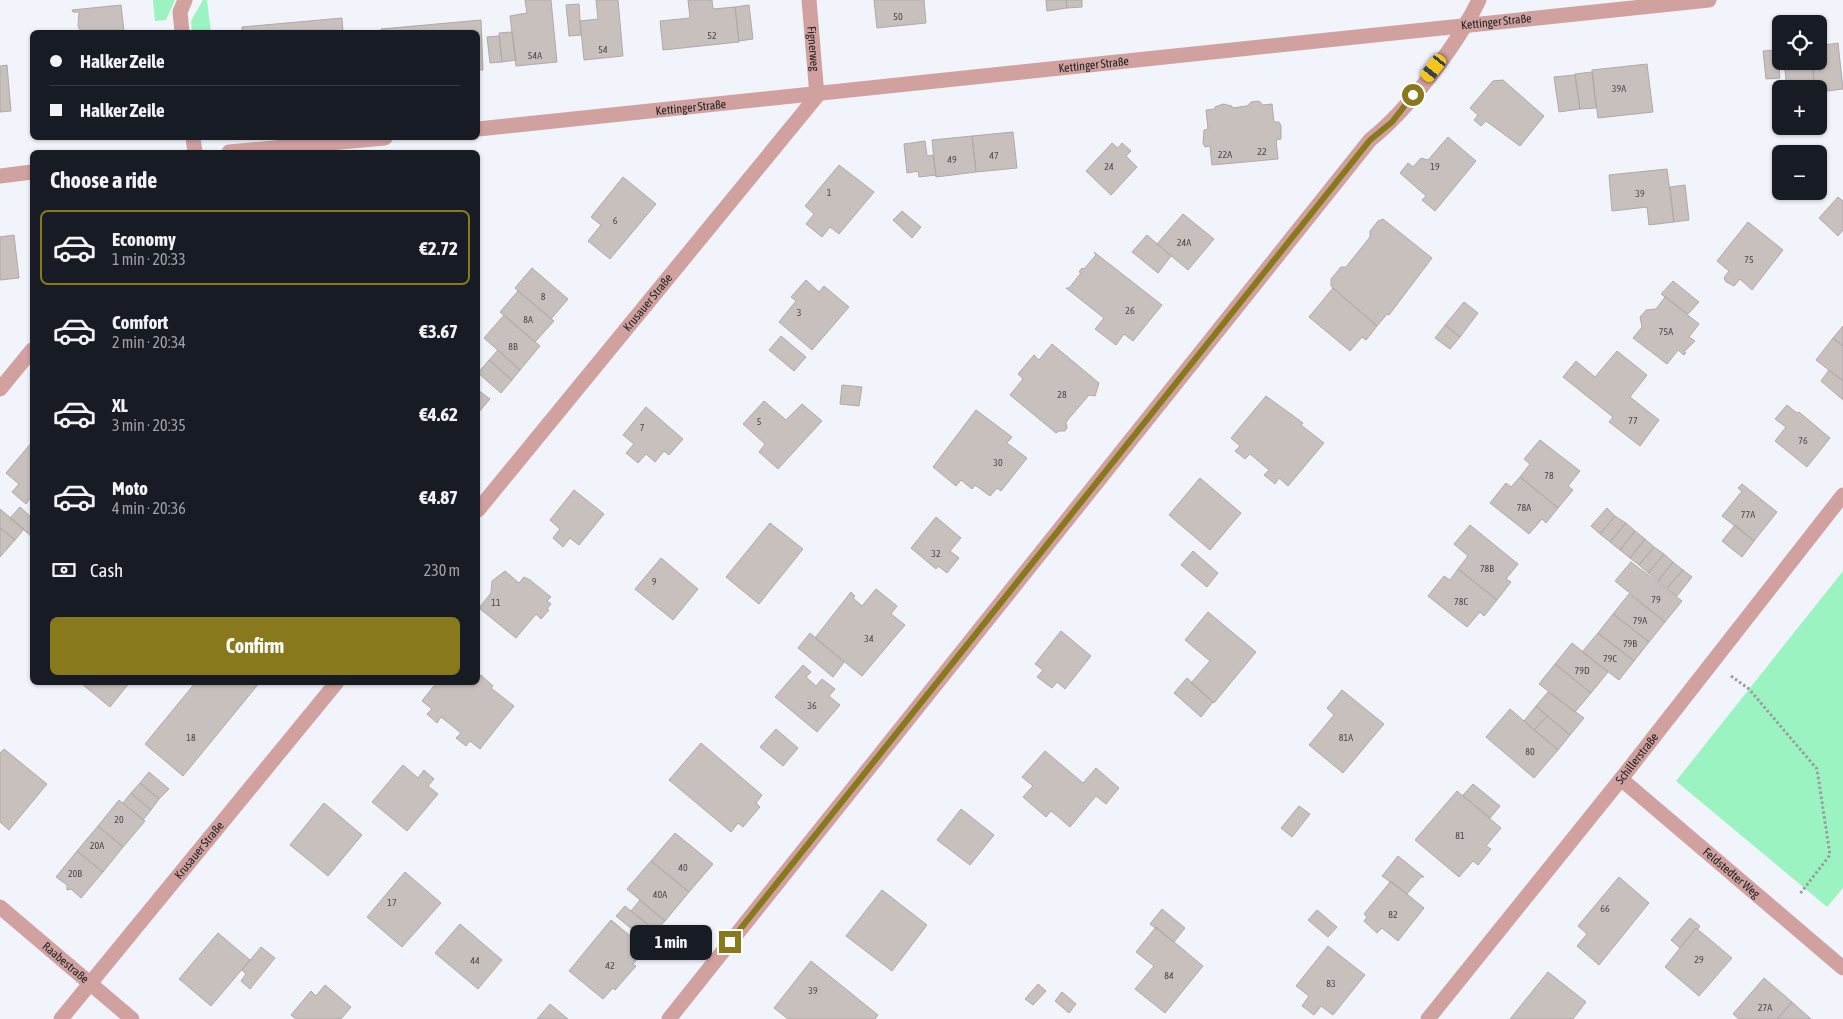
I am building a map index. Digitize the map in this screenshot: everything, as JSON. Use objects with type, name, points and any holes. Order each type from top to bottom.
[{"type":"street","points":[[182,30],[180,12],[185,0]]},
{"type":"street","name":"Fignerweg","points":[[809,0],[817,96]]},
{"type":"street","points":[[669,1019],[1370,140],[1392,122],[1467,24],[1479,0]]},
{"type":"street","name":"Kettinger Straße","points":[[480,129],[817,96],[1467,24],[1709,0]]},
{"type":"street","name":"Krusauer Straße","points":[[480,508],[817,96]]},
{"type":"street","points":[[251,150],[363,140]]},
{"type":"street","points":[[0,176],[30,172]]},
{"type":"street","points":[[0,389],[30,352]]},
{"type":"street","name":"Schillerstraße","points":[[1428,1019],[1621,779],[1843,495]]},
{"type":"street","name":"Krusauer Straße","points":[[60,1019],[334,685]]},
{"type":"street","name":"Feldstedter Weg","points":[[1621,779],[1843,968]]},
{"type":"street","name":"Raabestraße","points":[[0,907],[132,1019]]},
{"type":"path","points":[[1712,661],[1749,689],[1817,769],[1830,855],[1799,895]]},
{"type":"green space","points":[[153,0],[175,0],[166,20],[155,21]]},
{"type":"green space","points":[[203,0],[207,0],[211,30],[192,30],[191,21]]},
{"type":"green space","points":[[1843,571],[1843,888],[1827,907],[1676,781]]},
{"type":"building","points":[[525,0],[551,0],[557,62],[516,66],[510,16],[527,13]]},
{"type":"building","points":[[596,0],[618,0],[623,56],[584,60],[580,21],[598,19]]},
{"type":"building","points":[[688,0],[712,0],[713,9],[735,7],[739,42],[663,50],[660,21],[690,18]]},
{"type":"building","points":[[874,0],[924,0],[926,23],[877,28]]},
{"type":"building","points":[[1046,0],[1066,0],[1067,8],[1047,11]]},
{"type":"building","points":[[1066,0],[1082,0],[1082,7],[1067,8]]},
{"type":"building","points":[[579,4],[581,35],[569,36],[566,5]]},
{"type":"building","points":[[121,5],[124,30],[80,30],[78,26],[79,12],[73,12],[72,10]]},
{"type":"building","points":[[749,5],[753,39],[739,41],[735,7]]},
{"type":"building","points":[[342,18],[343,30],[242,30],[242,27]]},
{"type":"building","points":[[481,20],[483,70],[480,70],[480,30],[381,29]]},
{"type":"building","points":[[512,32],[516,60],[502,62],[499,33]]},
{"type":"building","points":[[499,36],[502,62],[490,63],[487,37]]},
{"type":"building","points":[[1838,43],[1843,89],[1827,91],[1827,80],[1814,80],[1813,70],[1827,70],[1827,45]]},
{"type":"building","points":[[1772,50],[1772,70],[1779,70],[1780,78],[1766,79],[1763,51]]},
{"type":"building","points":[[1647,64],[1653,112],[1598,118],[1592,70]]},
{"type":"building","points":[[7,65],[11,111],[0,112],[0,66]]},
{"type":"building","points":[[1785,70],[1813,70],[1814,80],[1786,80]]},
{"type":"building","points":[[1592,72],[1596,108],[1580,109],[1575,74]]},
{"type":"building","points":[[1575,75],[1580,109],[1559,112],[1554,77]]},
{"type":"building","points":[[1503,80],[1544,116],[1520,146],[1486,121],[1481,126],[1474,120],[1478,115],[1470,108],[1493,81]]},
{"type":"building","points":[[1259,101],[1263,105],[1272,104],[1274,122],[1279,122],[1281,126],[1281,139],[1276,140],[1278,159],[1212,165],[1210,146],[1205,147],[1203,143],[1204,130],[1208,129],[1206,110],[1215,109],[1215,107],[1223,104],[1232,106],[1232,108],[1247,106],[1251,102]]},
{"type":"building","points":[[1013,132],[1017,168],[976,172],[972,136]]},
{"type":"building","points":[[972,136],[976,172],[936,177],[932,140]]},
{"type":"building","points":[[1448,137],[1476,161],[1435,211],[1422,200],[1426,196],[1400,173],[1408,163],[1413,167],[1421,158],[1428,160]]},
{"type":"building","points":[[925,141],[927,156],[933,155],[936,175],[919,177],[918,171],[907,173],[904,144]]},
{"type":"building","points":[[1112,143],[1118,148],[1122,143],[1131,151],[1126,156],[1137,167],[1111,195],[1086,171]]},
{"type":"building","points":[[839,165],[874,192],[839,234],[830,227],[822,237],[806,224],[814,214],[805,206]]},
{"type":"building","points":[[1667,169],[1674,222],[1649,225],[1647,207],[1612,211],[1609,175]]},
{"type":"building","points":[[623,177],[656,204],[610,259],[588,241],[601,225],[591,217]]},
{"type":"building","points":[[1685,185],[1689,220],[1674,222],[1670,187]]},
{"type":"building","points":[[1838,197],[1843,201],[1843,230],[1838,236],[1819,218]]},
{"type":"building","points":[[902,211],[921,227],[912,238],[893,220]]},
{"type":"building","points":[[1183,214],[1214,239],[1188,270],[1157,244]]},
{"type":"building","points":[[1383,219],[1432,258],[1389,315],[1387,314],[1377,326],[1331,286],[1331,279],[1341,267],[1346,267],[1370,237],[1370,231],[1378,221]]},
{"type":"building","points":[[1748,222],[1783,250],[1752,290],[1740,279],[1734,286],[1726,282],[1724,278],[1729,271],[1717,261]]},
{"type":"building","points":[[14,235],[19,278],[0,280],[0,237]]},
{"type":"building","points":[[1147,235],[1171,256],[1158,273],[1132,252]]},
{"type":"building","points":[[1094,252],[1162,305],[1133,341],[1124,334],[1116,345],[1095,329],[1104,318],[1066,288],[1069,288],[1081,273],[1079,272],[1082,268],[1084,269],[1096,255]]},
{"type":"building","points":[[532,268],[568,299],[551,319],[515,288]]},
{"type":"building","points":[[806,280],[819,292],[824,286],[849,307],[812,350],[779,322],[796,301],[791,297]]},
{"type":"building","points":[[1673,281],[1699,302],[1688,314],[1661,294]]},
{"type":"building","points":[[1333,288],[1377,326],[1366,340],[1362,337],[1350,351],[1309,317]]},
{"type":"building","points":[[518,291],[554,321],[535,342],[500,312]]},
{"type":"building","points":[[1665,297],[1699,324],[1689,337],[1695,341],[1684,352],[1686,353],[1684,355],[1678,350],[1667,364],[1633,338],[1642,327],[1640,317],[1646,310],[1656,309]]},
{"type":"building","points":[[1464,302],[1478,313],[1460,337],[1445,325]]},
{"type":"building","points":[[504,315],[540,346],[520,370],[484,338]]},
{"type":"building","points":[[1445,325],[1460,337],[1450,349],[1435,338]]},
{"type":"building","points":[[1843,326],[1843,346],[1833,338]]},
{"type":"building","points":[[781,336],[806,357],[794,371],[769,350]]},
{"type":"building","points":[[1833,338],[1843,346],[1843,381],[1816,360]]},
{"type":"building","points":[[1052,344],[1099,383],[1095,396],[1089,395],[1066,422],[1067,428],[1065,431],[1056,433],[1010,395],[1023,379],[1018,374],[1034,355],[1039,360]]},
{"type":"building","points":[[498,350],[520,370],[512,380],[489,360]]},
{"type":"building","points":[[1617,351],[1647,375],[1630,397],[1659,420],[1640,446],[1609,422],[1613,417],[1563,377],[1576,361],[1595,377]]},
{"type":"building","points":[[489,360],[512,380],[501,393],[480,375],[480,371]]},
{"type":"building","points":[[1829,370],[1843,381],[1843,400],[1821,381]]},
{"type":"building","points":[[842,385],[862,387],[859,406],[840,404]]},
{"type":"building","points":[[480,392],[490,399],[480,411]]},
{"type":"building","points":[[1266,396],[1303,423],[1301,425],[1324,443],[1288,486],[1279,478],[1275,484],[1264,475],[1269,470],[1250,454],[1245,459],[1235,451],[1240,446],[1231,438]]},
{"type":"building","points":[[764,401],[786,420],[802,404],[822,421],[778,469],[759,452],[765,444],[743,424]]},
{"type":"building","points":[[1787,405],[1797,413],[1799,412],[1830,438],[1807,467],[1775,441],[1786,427],[1775,419]]},
{"type":"building","points":[[646,407],[683,439],[669,455],[664,451],[655,462],[646,454],[638,463],[626,453],[634,444],[623,435]]},
{"type":"building","points":[[976,410],[1012,437],[1007,443],[1027,458],[1001,491],[997,488],[990,496],[975,485],[972,489],[961,480],[956,486],[933,467]]},
{"type":"building","points":[[1540,440],[1580,471],[1568,486],[1573,490],[1558,508],[1520,477],[1530,464],[1524,459]]},
{"type":"building","points":[[30,444],[30,499],[26,504],[12,492],[19,484],[6,473]]},
{"type":"building","points":[[1520,477],[1558,508],[1546,523],[1542,519],[1529,534],[1490,503],[1506,483],[1511,487]]},
{"type":"building","points":[[1200,478],[1241,513],[1210,550],[1169,515]]},
{"type":"building","points":[[1742,484],[1777,512],[1754,541],[1722,516],[1742,491],[1738,488]]},
{"type":"building","points":[[574,490],[604,514],[579,545],[570,538],[563,547],[553,538],[560,529],[550,520]]},
{"type":"building","points":[[20,507],[30,516],[30,535],[10,518]]},
{"type":"building","points":[[1607,508],[1615,516],[1600,534],[1591,526]]},
{"type":"building","points":[[0,509],[24,529],[15,540],[0,528]]},
{"type":"building","points":[[1615,516],[1626,523],[1610,542],[1600,534]]},
{"type":"building","points":[[936,517],[961,538],[950,551],[959,558],[947,573],[938,566],[936,569],[911,548]]},
{"type":"building","points":[[770,523],[803,549],[759,604],[726,577]]},
{"type":"building","points":[[1626,523],[1635,531],[1620,550],[1610,542]]},
{"type":"building","points":[[1470,525],[1518,564],[1506,579],[1511,582],[1497,600],[1458,569],[1468,556],[1454,544]]},
{"type":"building","points":[[1735,525],[1754,541],[1742,557],[1722,541]]},
{"type":"building","points":[[0,528],[15,540],[0,557]]},
{"type":"building","points":[[1635,531],[1645,539],[1630,558],[1620,550]]},
{"type":"building","points":[[1645,539],[1654,547],[1639,565],[1630,558]]},
{"type":"building","points":[[1654,547],[1664,554],[1648,573],[1639,565]]},
{"type":"building","points":[[1193,551],[1218,573],[1207,587],[1181,565]]},
{"type":"building","points":[[1664,554],[1673,562],[1658,581],[1648,573]]},
{"type":"building","points":[[661,558],[698,589],[673,620],[635,589]]},
{"type":"building","points":[[1631,562],[1682,601],[1665,622],[1615,581]]},
{"type":"building","points":[[1673,562],[1683,570],[1667,588],[1658,581]]},
{"type":"building","points":[[1458,569],[1497,600],[1484,616],[1480,612],[1467,627],[1428,596],[1444,576],[1450,580]]},
{"type":"building","points":[[1683,570],[1692,577],[1677,596],[1667,588]]},
{"type":"building","points":[[505,571],[519,583],[524,577],[530,580],[551,597],[547,601],[551,604],[547,609],[549,610],[541,619],[536,614],[516,638],[480,609],[491,593],[492,581]]},
{"type":"building","points":[[876,589],[897,606],[891,614],[905,625],[862,676],[815,638],[851,592],[855,596],[853,598],[862,606]]},
{"type":"building","points":[[1629,594],[1665,622],[1649,642],[1613,614]]},
{"type":"building","points":[[1208,612],[1256,652],[1214,703],[1191,683],[1210,661],[1185,640]]},
{"type":"building","points":[[1613,614],[1649,642],[1634,661],[1598,633]]},
{"type":"building","points":[[1061,631],[1091,656],[1065,689],[1057,682],[1052,688],[1037,677],[1043,670],[1035,664]]},
{"type":"building","points":[[810,633],[844,662],[833,677],[798,648]]},
{"type":"building","points":[[1598,633],[1634,661],[1619,680],[1582,652]]},
{"type":"building","points":[[1572,643],[1608,672],[1591,693],[1555,664]]},
{"type":"building","points":[[1555,664],[1591,693],[1575,712],[1539,684]]},
{"type":"building","points":[[803,665],[811,672],[806,677],[816,686],[822,679],[835,689],[829,696],[840,705],[817,732],[775,697]]},
{"type":"building","points":[[481,675],[493,686],[491,688],[514,706],[480,749],[470,741],[466,746],[456,738],[461,733],[441,717],[437,723],[427,714],[432,709],[422,701],[435,685],[480,685]]},
{"type":"building","points":[[1187,678],[1213,702],[1201,717],[1174,693]]},
{"type":"building","points":[[83,685],[128,685],[110,707]]},
{"type":"building","points":[[194,685],[258,685],[183,776],[145,744]]},
{"type":"building","points":[[1342,690],[1384,724],[1343,773],[1309,745],[1334,715],[1327,708]]},
{"type":"building","points":[[1548,692],[1584,718],[1570,735],[1536,706]]},
{"type":"building","points":[[1536,706],[1547,716],[1534,730],[1524,721]]},
{"type":"building","points":[[1510,709],[1558,750],[1534,778],[1486,737]]},
{"type":"building","points":[[1547,716],[1570,735],[1558,750],[1534,730]]},
{"type":"building","points":[[776,729],[798,748],[783,766],[760,747]]},
{"type":"building","points":[[701,743],[762,795],[756,803],[760,807],[743,827],[738,823],[731,832],[669,780]]},
{"type":"building","points":[[4,749],[47,784],[9,830],[0,822],[0,753]]},
{"type":"building","points":[[1045,751],[1083,783],[1096,768],[1119,788],[1106,804],[1096,796],[1070,827],[1051,811],[1046,817],[1023,797],[1033,786],[1022,777]]},
{"type":"building","points":[[403,765],[418,778],[424,770],[434,779],[428,786],[438,794],[407,831],[372,802]]},
{"type":"building","points":[[149,772],[169,789],[159,799],[140,783]]},
{"type":"building","points":[[140,783],[159,799],[151,810],[131,793]]},
{"type":"building","points":[[1473,784],[1500,806],[1490,818],[1463,795]]},
{"type":"building","points":[[1457,791],[1501,828],[1486,846],[1491,849],[1478,865],[1473,861],[1459,877],[1415,840]]},
{"type":"building","points":[[131,793],[151,810],[143,820],[123,803]]},
{"type":"building","points":[[119,800],[145,821],[123,847],[98,826]]},
{"type":"building","points":[[324,803],[362,835],[328,876],[290,845]]},
{"type":"building","points":[[1299,806],[1310,814],[1292,837],[1281,828]]},
{"type":"building","points":[[961,809],[994,835],[970,865],[937,840]]},
{"type":"building","points":[[98,826],[123,847],[103,872],[77,851]]},
{"type":"building","points":[[675,833],[713,864],[689,892],[651,861]]},
{"type":"building","points":[[77,851],[103,872],[81,898],[71,889],[67,890],[67,885],[56,877]]},
{"type":"building","points":[[1398,856],[1424,877],[1421,877],[1407,894],[1382,876]]},
{"type":"building","points":[[651,861],[689,892],[665,921],[627,889]]},
{"type":"building","points":[[405,872],[441,903],[402,947],[367,917]]},
{"type":"building","points":[[1619,877],[1649,903],[1599,965],[1577,946],[1587,934],[1578,926]]},
{"type":"building","points":[[1391,881],[1424,908],[1398,941],[1382,928],[1377,933],[1364,921],[1367,917],[1364,914]]},
{"type":"building","points":[[882,890],[927,925],[892,971],[846,936]]},
{"type":"building","points":[[640,900],[665,921],[656,931],[631,911]]},
{"type":"building","points":[[625,906],[647,924],[639,935],[616,916]]},
{"type":"building","points":[[1162,909],[1185,928],[1174,942],[1150,924]]},
{"type":"building","points":[[1317,910],[1337,927],[1328,937],[1308,920]]},
{"type":"building","points":[[1690,918],[1700,926],[1698,929],[1696,928],[1680,948],[1671,940]]},
{"type":"building","points":[[611,920],[646,949],[633,964],[636,966],[615,990],[613,988],[603,999],[569,971]]},
{"type":"building","points":[[460,924],[502,960],[478,989],[435,953]]},
{"type":"building","points":[[1156,927],[1203,966],[1165,1013],[1135,989],[1154,966],[1136,952]]},
{"type":"building","points":[[1696,928],[1732,958],[1699,996],[1665,967]]},
{"type":"building","points":[[218,933],[250,960],[211,1006],[179,979]]},
{"type":"building","points":[[1328,946],[1365,975],[1333,1015],[1321,1006],[1314,1015],[1302,1006],[1309,996],[1296,986]]},
{"type":"building","points":[[261,947],[275,958],[250,989],[241,981],[246,974],[242,970]]},
{"type":"building","points":[[811,961],[878,1015],[875,1019],[788,1019],[774,1008]]},
{"type":"building","points":[[1548,972],[1586,1002],[1573,1019],[1510,1019]]},
{"type":"building","points":[[1764,978],[1792,1002],[1777,1019],[1739,1019],[1733,1014]]},
{"type":"building","points":[[1038,984],[1046,991],[1033,1005],[1025,999]]},
{"type":"building","points":[[325,985],[351,1007],[341,1019],[296,1019],[291,1015],[311,991],[316,996]]},
{"type":"building","points":[[1062,992],[1076,1004],[1069,1013],[1055,1001]]},
{"type":"building","points":[[1792,1002],[1811,1019],[1777,1019]]},
{"type":"building","points":[[550,1004],[568,1019],[537,1019]]},
{"type":"route","points":[[730,942],[1370,140],[1392,122],[1413,95]]}]
